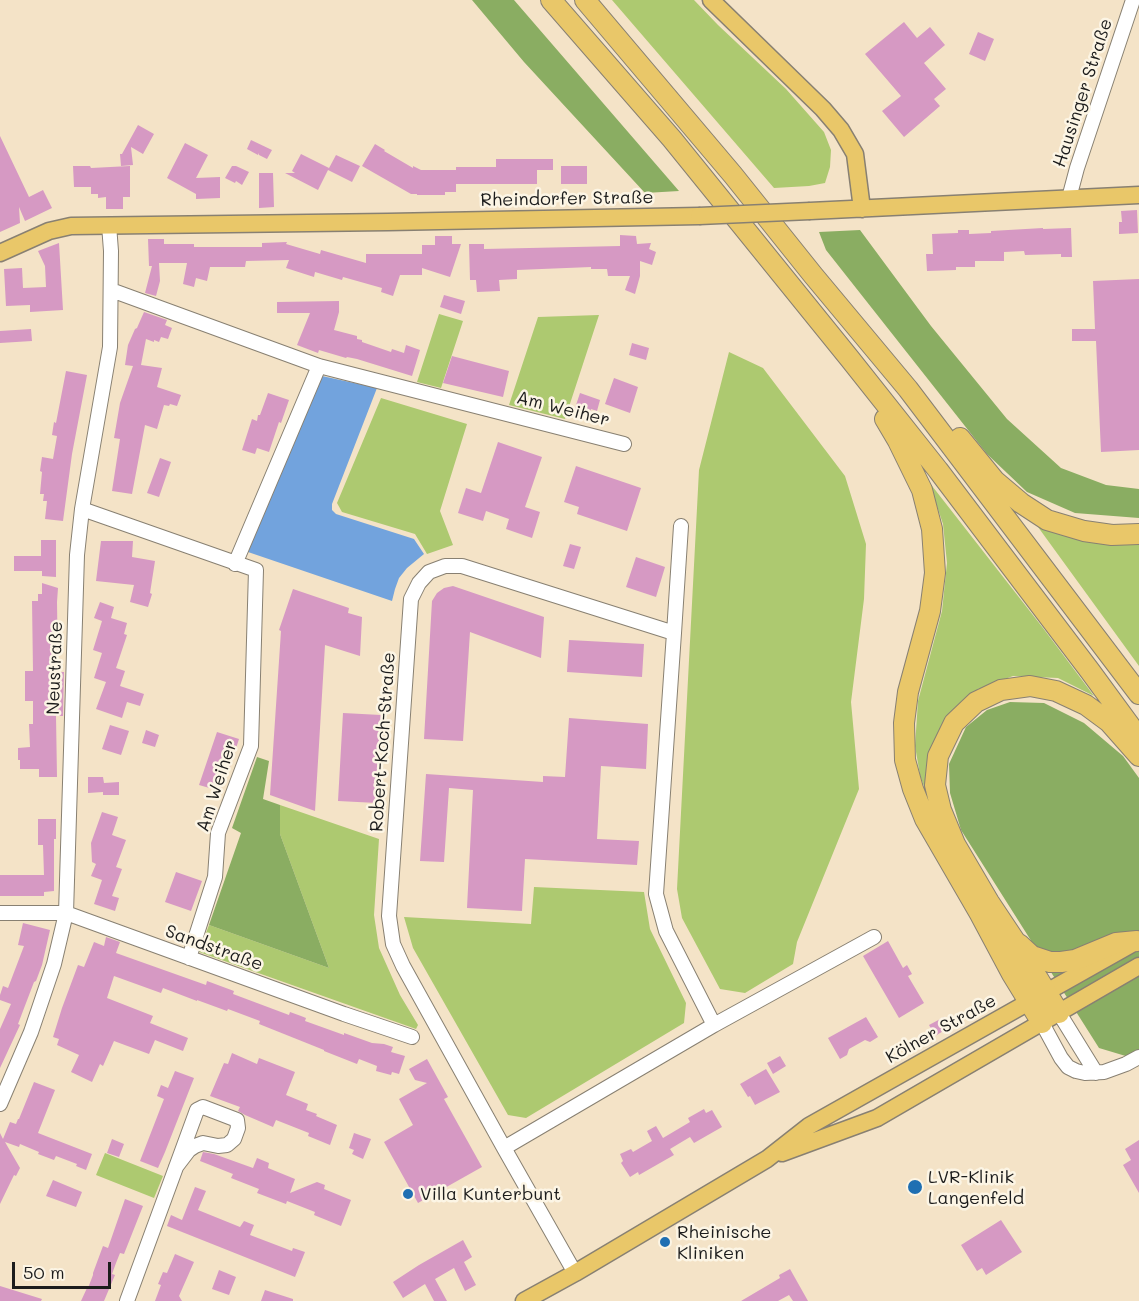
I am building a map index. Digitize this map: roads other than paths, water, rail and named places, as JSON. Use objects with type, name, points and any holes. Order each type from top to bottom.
[{"type":"highway","points":[[551,0],[672,139],[938,470],[1139,738]]},
{"type":"highway","points":[[585,0],[733,175],[908,389],[1139,694]]},
{"type":"highway","points":[[850,360],[898,441],[922,490],[932,529],[935,573],[930,611],[908,692],[904,723],[905,759],[913,789],[925,819],[1042,1023]]},
{"type":"highway","points":[[908,389],[939,413],[995,481],[1021,503],[1047,520],[1084,531],[1112,535],[1139,534]]},
{"type":"highway","points":[[1059,1013],[988,902],[955,844],[940,810],[935,785],[938,756],[954,723],[976,702],[1001,690],[1030,686],[1056,691],[1086,705],[1109,722],[1139,756]]},
{"type":"highway","points":[[1015,941],[1032,956],[1050,962],[1061,962],[1075,960],[1116,943],[1138,940]]},
{"type":"main road","points":[[711,0],[823,109],[841,130],[855,154],[862,209]]},
{"type":"main road","name":"Rheindorfer Straße","points":[[0,253],[49,231],[71,226],[699,216],[1139,195]]},
{"type":"main road","name":"Kölner Straße","points":[[524,1301],[767,1159],[809,1126],[1138,940]]},
{"type":"main road","name":"Kölner Straße","points":[[767,1159],[877,1118],[1139,966]]},
{"type":"street","name":"Hausinger Straße","points":[[1069,198],[1133,0]]},
{"type":"street","name":"Neustraße","points":[[0,1104],[31,1032],[54,964],[66,913],[77,555],[81,509],[110,347],[110,225]]},
{"type":"street","name":"Am Weiher","points":[[111,290],[319,366],[624,444]]},
{"type":"street","points":[[235,564],[319,366]]},
{"type":"street","name":"Am Weiher","points":[[81,509],[256,570],[251,746],[218,833],[215,877],[189,957]]},
{"type":"street","points":[[681,526],[656,894],[666,931],[714,1024]]},
{"type":"street","name":"Robert-Koch-Straße","points":[[575,1273],[403,966],[393,944],[389,916],[411,599],[419,583],[429,572],[445,566],[462,566],[674,633]]},
{"type":"street","name":"Sandstraße","points":[[0,913],[66,913],[412,1037]]},
{"type":"street","points":[[504,1148],[714,1024],[874,937]]},
{"type":"street","points":[[1059,1013],[1096,1073]]},
{"type":"street","points":[[1042,1023],[1068,1067],[1076,1071],[1096,1073],[1115,1069],[1139,1057]]},
{"type":"street","points":[[127,1301],[176,1167],[197,1110],[203,1107],[237,1120],[238,1128],[234,1139],[227,1145],[203,1143],[195,1146],[176,1167]]},
{"type":"water","points":[[322,376],[377,388],[332,504],[332,510],[336,514],[414,539],[424,554],[399,578],[392,601],[248,552]]},
{"type":"place","name":"LVR-Klinik Langenfeld","points":[[915,1187]]},
{"type":"place","name":"Villa Kunterbunt","points":[[408,1194]]},
{"type":"place","name":"Rheinische Kliniken","points":[[665,1242]]}]
